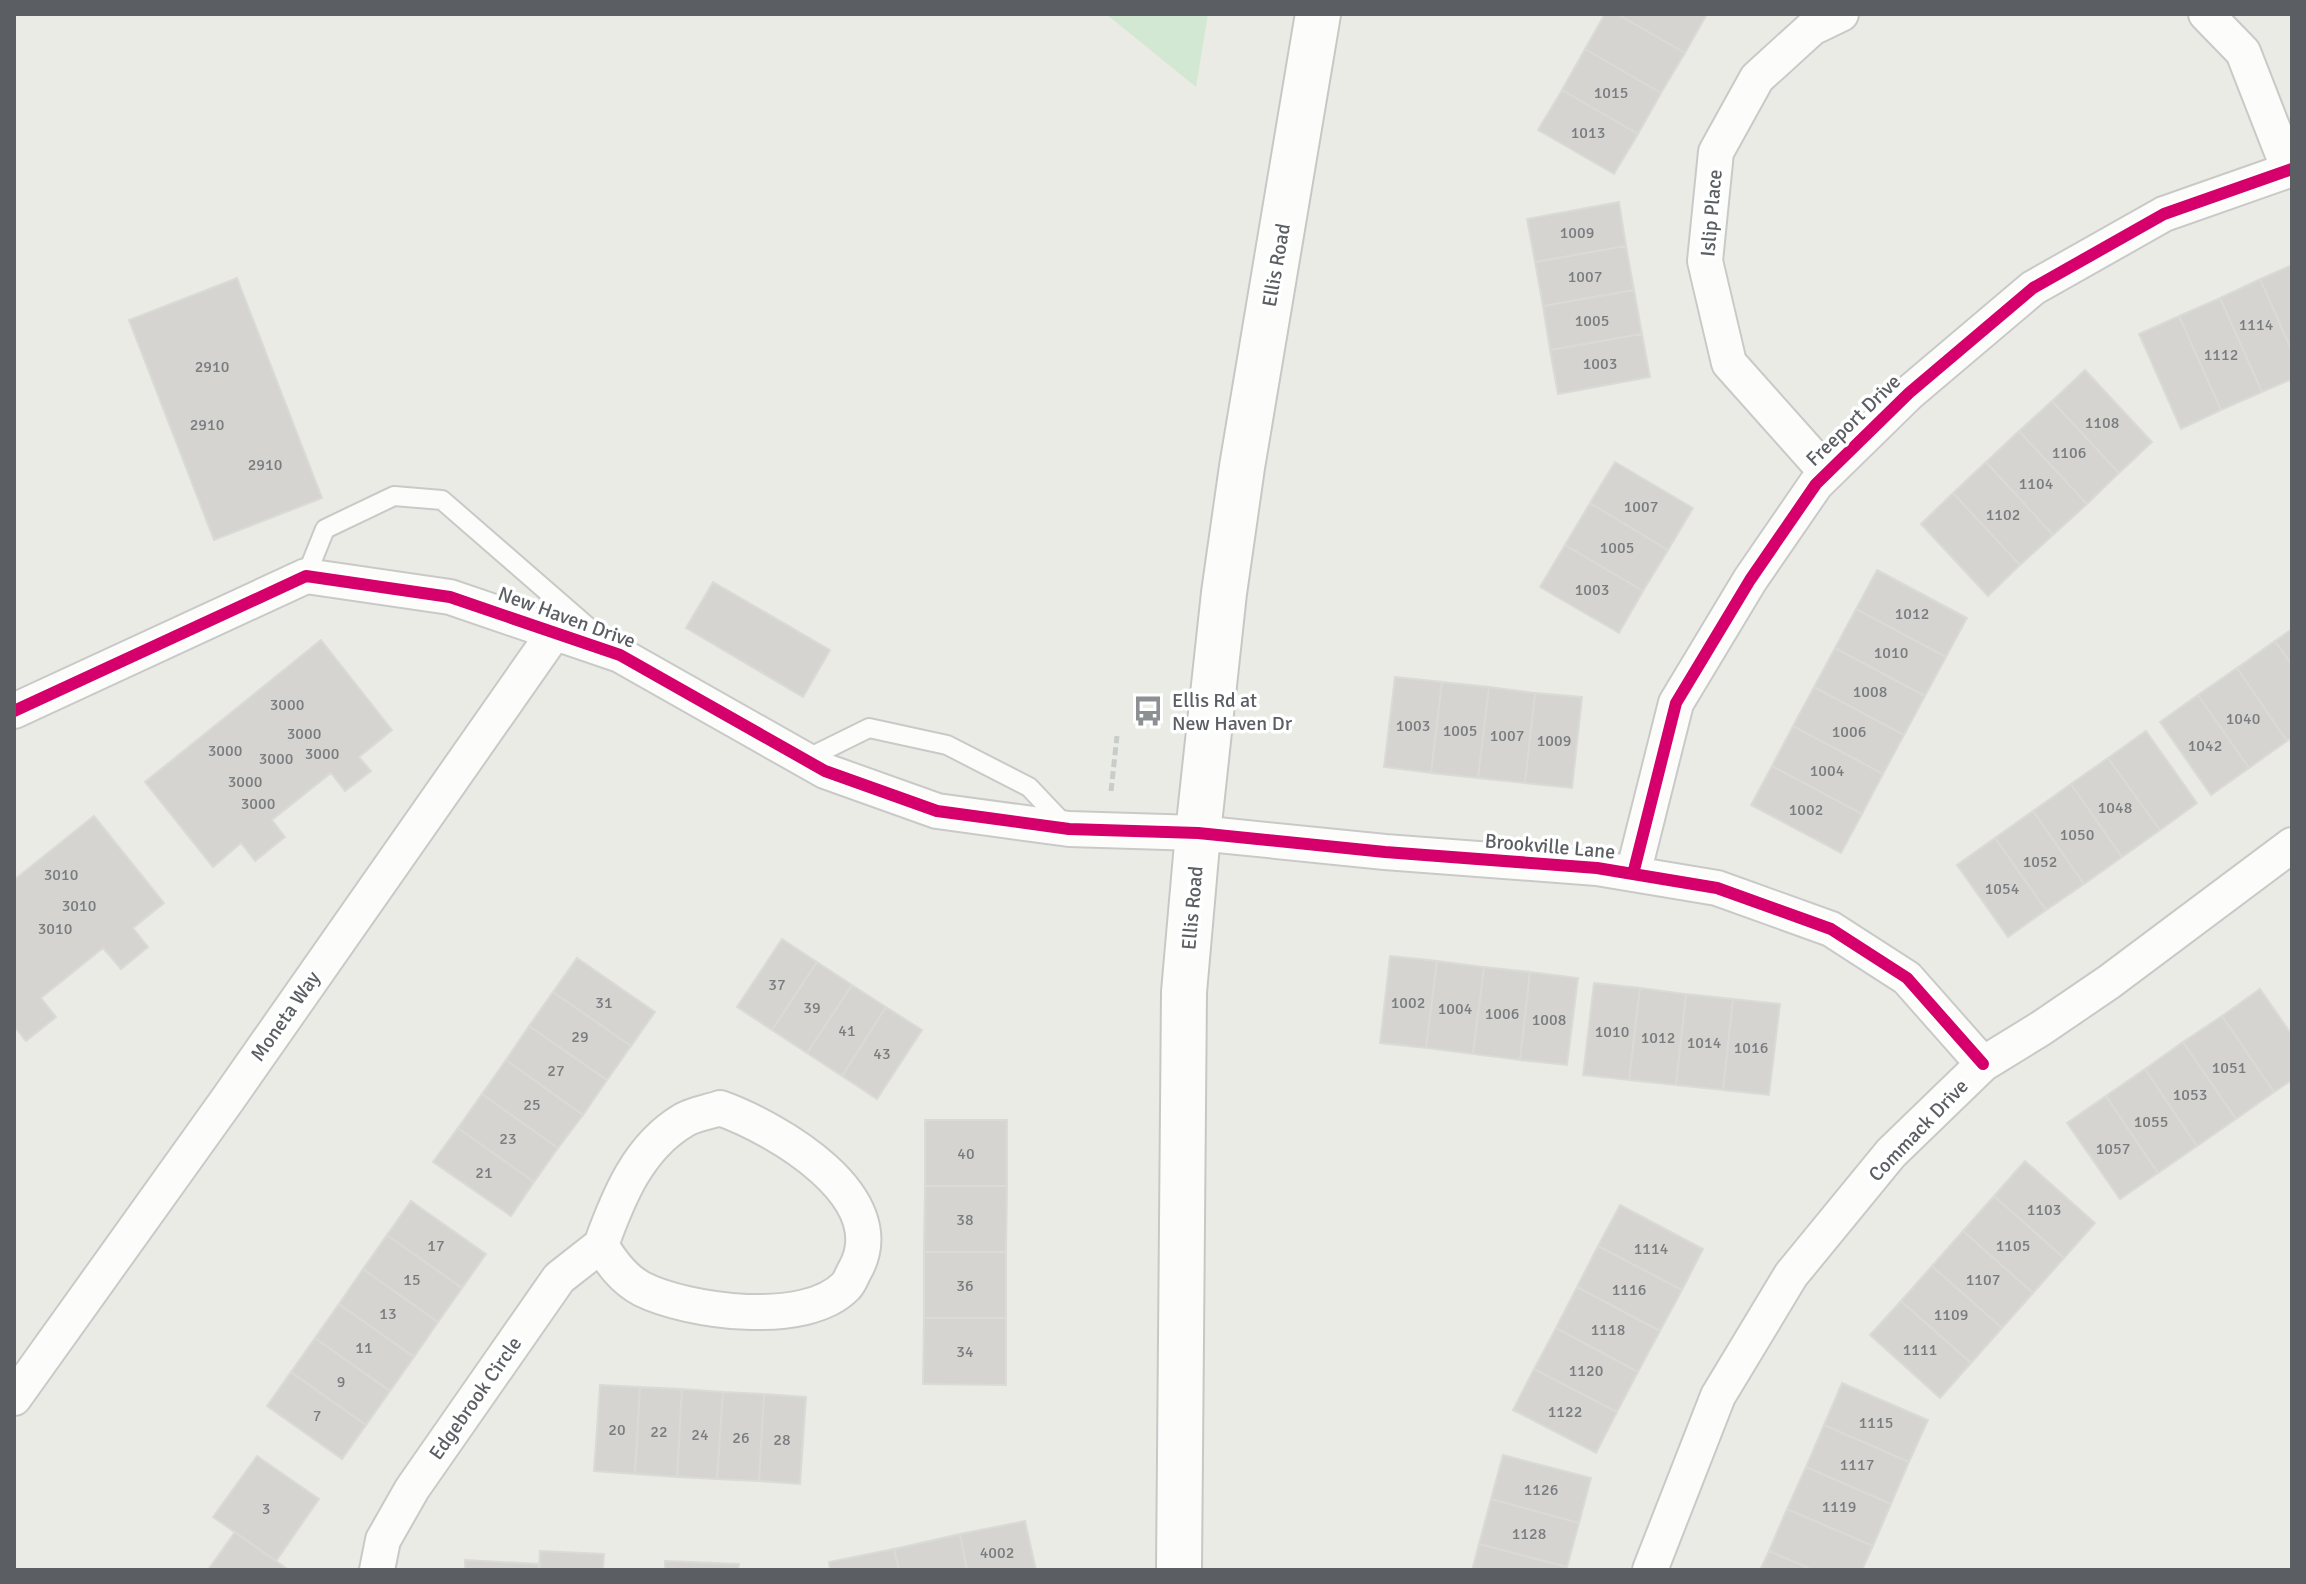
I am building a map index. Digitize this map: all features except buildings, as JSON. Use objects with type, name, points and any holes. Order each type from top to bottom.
[{"type":"main road","name":"Ellis Road","points":[[1179,1570],[1184,992],[1198,833],[1224,593],[1242,467],[1318,14]]},
{"type":"street","name":"Islip Place","points":[[1827,473],[1729,363],[1705,261],[1716,152],[1757,78],[1812,28],[1841,14]]},
{"type":"street","points":[[2206,14],[2243,52],[2290,169]]},
{"type":"street","name":"Freeport Drive","points":[[1633,874],[1676,703],[1750,580],[1816,484],[1909,393],[2033,288],[2164,214],[2290,169]]},
{"type":"street","name":"New Haven Drive","points":[[306,576],[450,597],[620,655],[825,771],[937,811],[1069,829],[1198,833]]},
{"type":"street","points":[[14,711],[306,576]]},
{"type":"street","name":"Moneta Way","points":[[14,1398],[228,1099],[554,633]]},
{"type":"street","name":"Brookville Lane","points":[[1198,833],[1385,852],[1597,868],[1717,888],[1831,929],[1907,978],[1983,1064]]},
{"type":"street","name":"Commack Drive","points":[[1650,1570],[1718,1396],[1791,1275],[1891,1153],[1983,1064],[2109,982],[2292,845]]},
{"type":"street","points":[[720,1108],[747,1118],[819,1164],[848,1194],[864,1227],[863,1257],[846,1286],[820,1303],[787,1311],[727,1310],[674,1301],[640,1288],[613,1265],[601,1245],[620,1193],[653,1145],[685,1119],[720,1108]]},
{"type":"street","name":"Edgebrook Circle","points":[[377,1570],[383,1540],[412,1489],[559,1278],[601,1245]]},
{"type":"lane","points":[[306,576],[325,529],[394,496],[442,500],[620,655]]},
{"type":"lane","points":[[804,760],[869,728],[947,745],[1029,787],[1069,829]]},
{"type":"path","points":[[1110,796],[1117,736]]},
{"type":"green space","points":[[1106,14],[1208,14],[1196,87]]},
{"type":"cycle path","points":[[1633,874],[1676,703],[1750,580],[1816,484],[1909,393],[2033,288],[2164,214],[2292,169]]},
{"type":"cycle path","points":[[14,711],[306,576],[450,597],[620,655],[825,771],[937,811],[1069,829],[1198,833],[1385,852],[1597,868],[1717,888],[1831,929],[1907,978],[1983,1064]]},
{"type":"place","name":"Ellis Rd at New Haven Dr","points":[[1148,711]]}]
